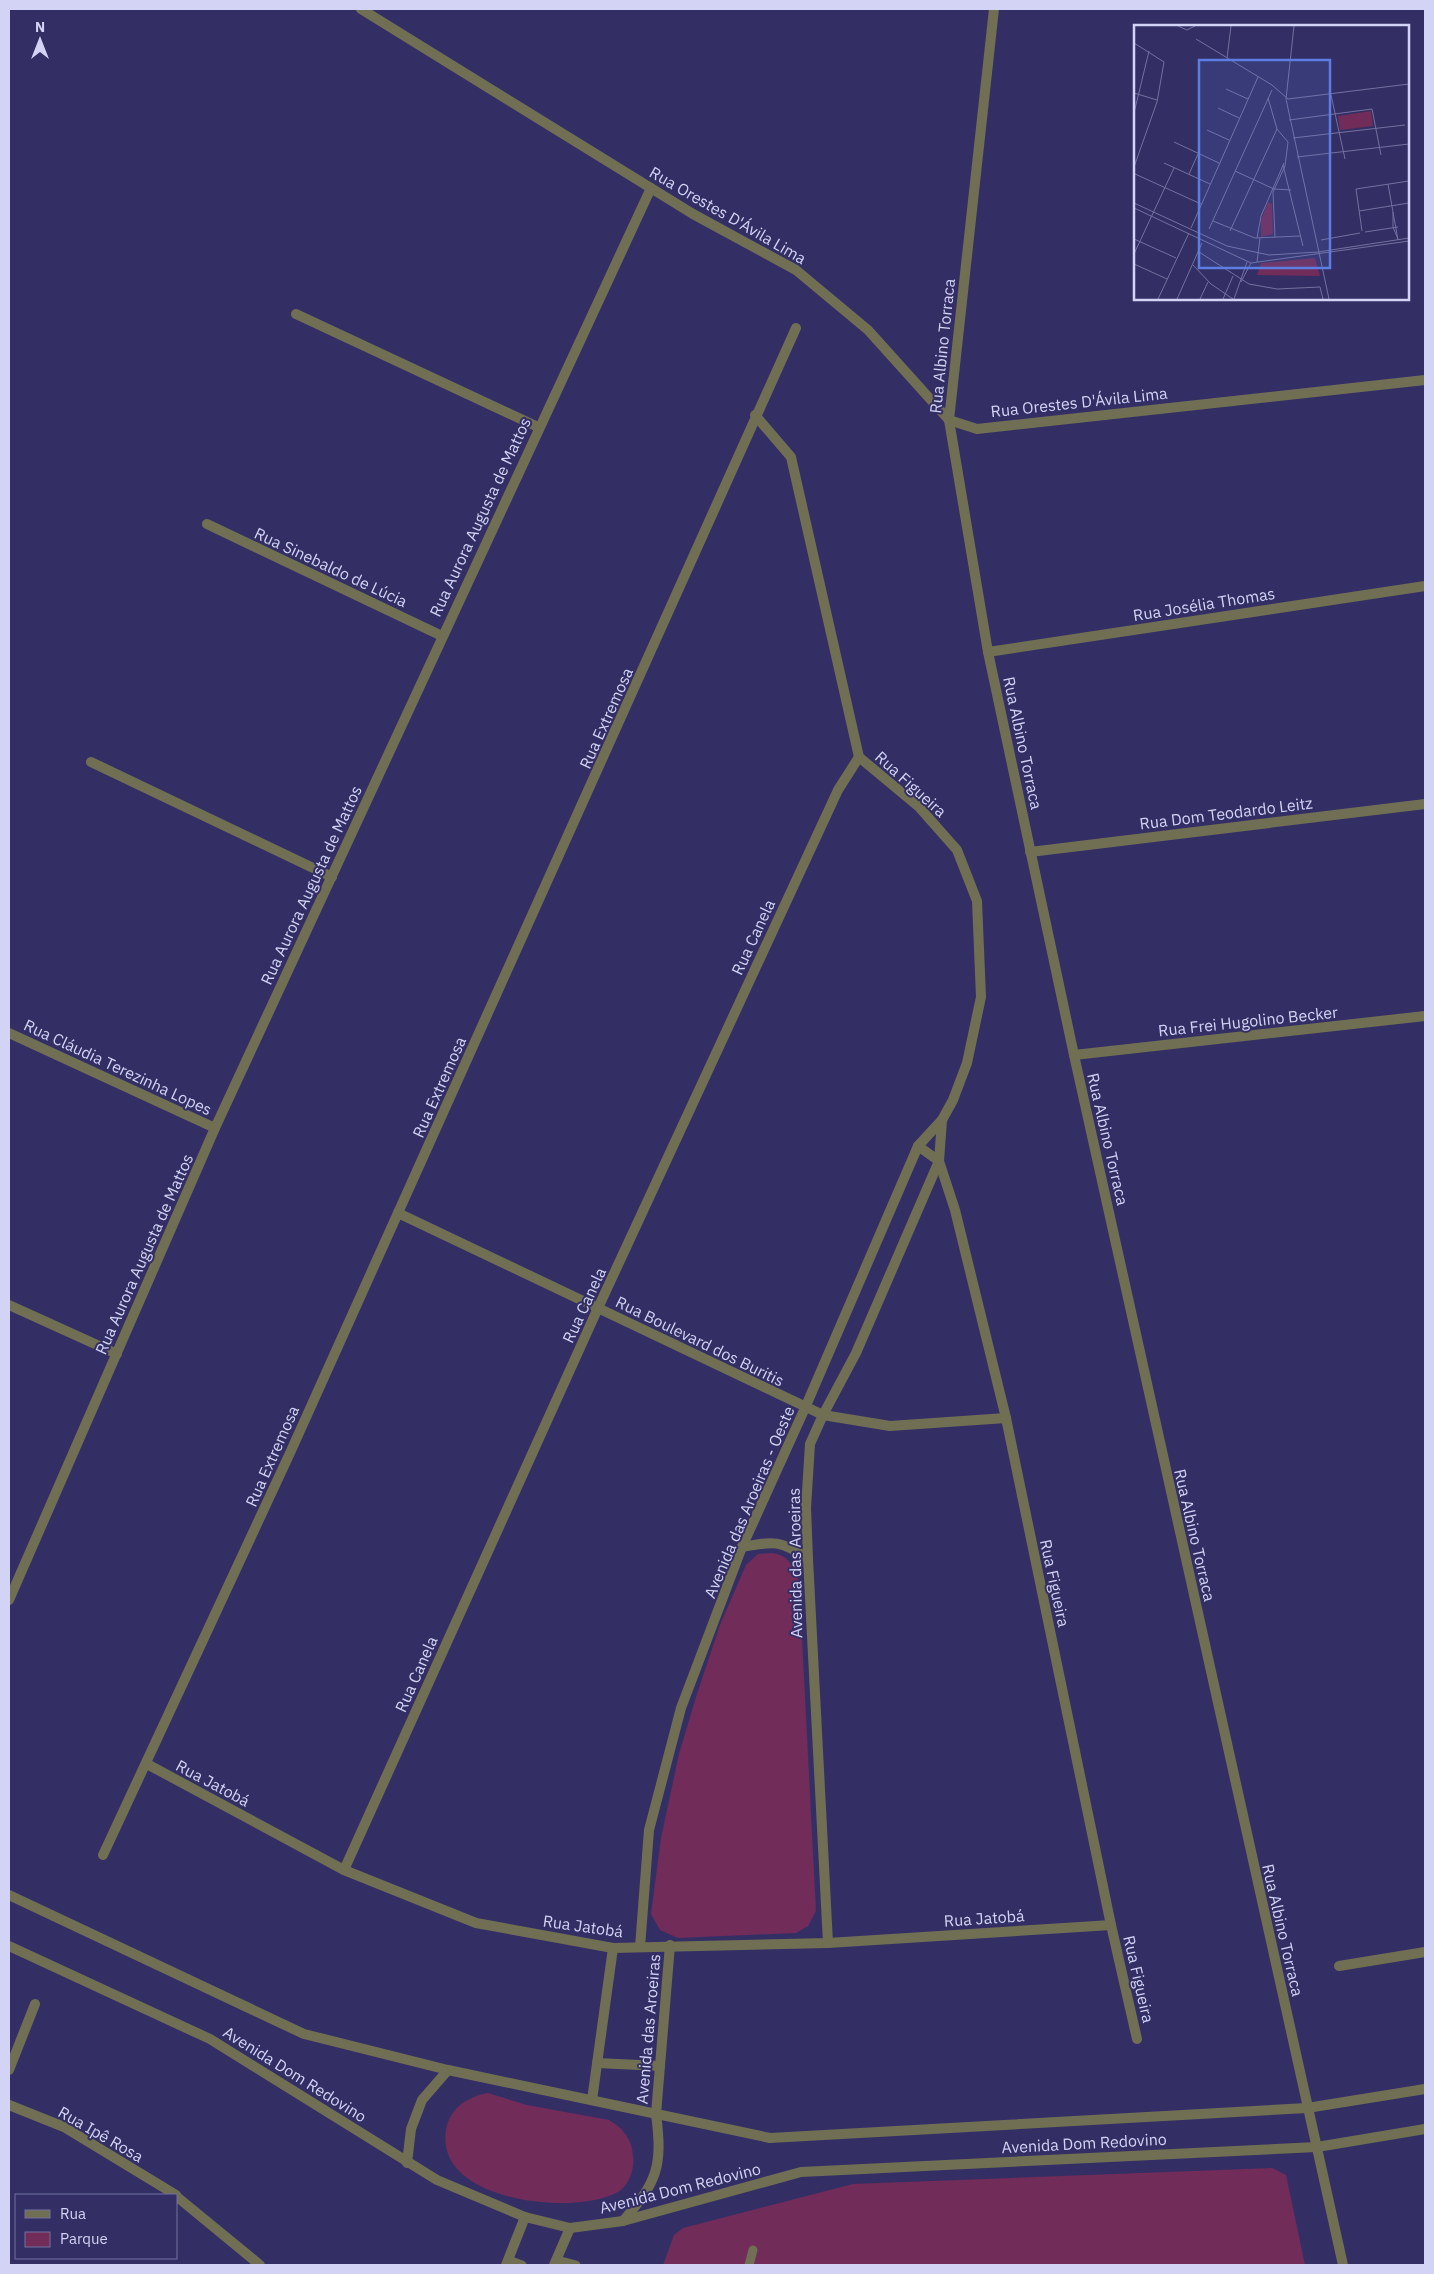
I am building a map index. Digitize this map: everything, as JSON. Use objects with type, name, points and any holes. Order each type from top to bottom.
[{"type":"street","name":"Rua Orestes D'Ávila Lima","points":[[361,9],[651,188],[796,270],[868,330],[949,420],[977,428],[1425,380]]},
{"type":"street","name":"Rua Albino Torraca","points":[[994,9],[949,420],[988,652],[1030,852],[1343,2265]]},
{"type":"street","name":"Rua Aurora Augusta de Mattos","points":[[9,1600],[215,1128],[538,427],[651,188]]},
{"type":"street","points":[[296,314],[538,427]]},
{"type":"street","name":"Rua Extremosa","points":[[103,1855],[147,1764],[398,1213],[650,655],[755,415],[796,328]]},
{"type":"street","name":"Rua Figueira","points":[[755,415],[791,457],[859,757],[919,806],[957,850],[977,901],[981,997],[967,1063],[953,1100],[942,1120]]},
{"type":"street","name":"Rua Sinebaldo de Lúcia","points":[[207,524],[442,636]]},
{"type":"street","name":"Rua Josélia Thomas","points":[[988,652],[1425,586]]},
{"type":"street","name":"Rua Canela","points":[[344,1870],[598,1308],[838,790],[859,757]]},
{"type":"street","points":[[91,762],[332,877]]},
{"type":"street","name":"Rua Dom Teodardo Leitz","points":[[1030,852],[1425,804]]},
{"type":"street","name":"Rua Frei Hugolino Becker","points":[[1074,1056],[1425,1016]]},
{"type":"street","name":"Rua Cláudia Terezinha Lopes","points":[[9,1033],[215,1128]]},
{"type":"street","name":"Avenida das Aroeiras - Oeste","points":[[640,1947],[651,1820],[681,1708],[742,1547],[806,1408],[918,1146],[942,1120]]},
{"type":"street","name":"Avenida das Aroeiras","points":[[828,1943],[806,1508],[810,1444],[856,1353],[939,1161],[942,1120]]},
{"type":"street","points":[[918,1146],[939,1161]]},
{"type":"street","name":"Rua Figueira","points":[[939,1161],[955,1210],[1006,1418],[1111,1925],[1137,2039]]},
{"type":"street","name":"Rua Boulevard dos Buritis","points":[[398,1213],[823,1415],[890,1426],[1006,1418]]},
{"type":"street","points":[[9,1305],[117,1354]]},
{"type":"street","points":[[742,1547],[768,1542],[789,1545],[808,1560]]},
{"type":"street","points":[[9,1569],[20,1574]]},
{"type":"street","name":"Rua Jatobá","points":[[147,1764],[344,1870],[476,1923],[612,1948],[828,1943],[1111,1925]]},
{"type":"street","name":"Avenida Dom Redovino","points":[[9,1895],[304,2034],[448,2070],[770,2138],[1307,2108],[1425,2089]]},
{"type":"street","name":"Avenida Dom Redovino","points":[[9,1946],[210,2039],[406,2163],[437,2180],[525,2217],[570,2228],[623,2222],[801,2172],[1317,2147],[1425,2129]]},
{"type":"street","name":"Avenida das Aroeiras","points":[[623,2222],[647,2193],[657,2169],[659,2135],[656,2114],[670,1946]]},
{"type":"street","points":[[592,2100],[612,1948]]},
{"type":"street","points":[[1339,1966],[1425,1952]]},
{"type":"street","points":[[9,2070],[35,2004]]},
{"type":"street","points":[[597,2063],[660,2066]]},
{"type":"street","points":[[406,2163],[411,2129],[422,2100],[448,2070]]},
{"type":"street","name":"Rua Ipê Rosa","points":[[9,2105],[64,2127],[174,2194]]},
{"type":"street","name":"Rua Ipê Rosa","points":[[178,2197],[260,2265]]},
{"type":"street","points":[[507,2263],[525,2217]]},
{"type":"street","points":[[555,2262],[570,2228]]},
{"type":"lane","points":[[749,2265],[753,2250]]},
{"type":"lane","points":[[555,2262],[576,2265]]},
{"type":"lane","points":[[507,2263],[522,2265]]},
{"type":"green space","points":[[771,1553],[786,1558],[799,1580],[816,1911],[808,1926],[796,1933],[678,1938],[660,1930],[651,1914],[661,1838],[679,1754],[720,1625],[746,1565],[758,1554]]},
{"type":"green space","points":[[488,2093],[527,2105],[609,2120],[614,2123],[622,2130],[631,2144],[632,2171],[625,2186],[618,2192],[597,2199],[570,2203],[541,2202],[511,2197],[483,2187],[461,2173],[448,2154],[446,2130],[448,2122],[461,2105],[473,2097]]},
{"type":"green space","points":[[1272,2168],[1286,2175],[1305,2265],[663,2265],[674,2235],[683,2228],[853,2184]]}]
